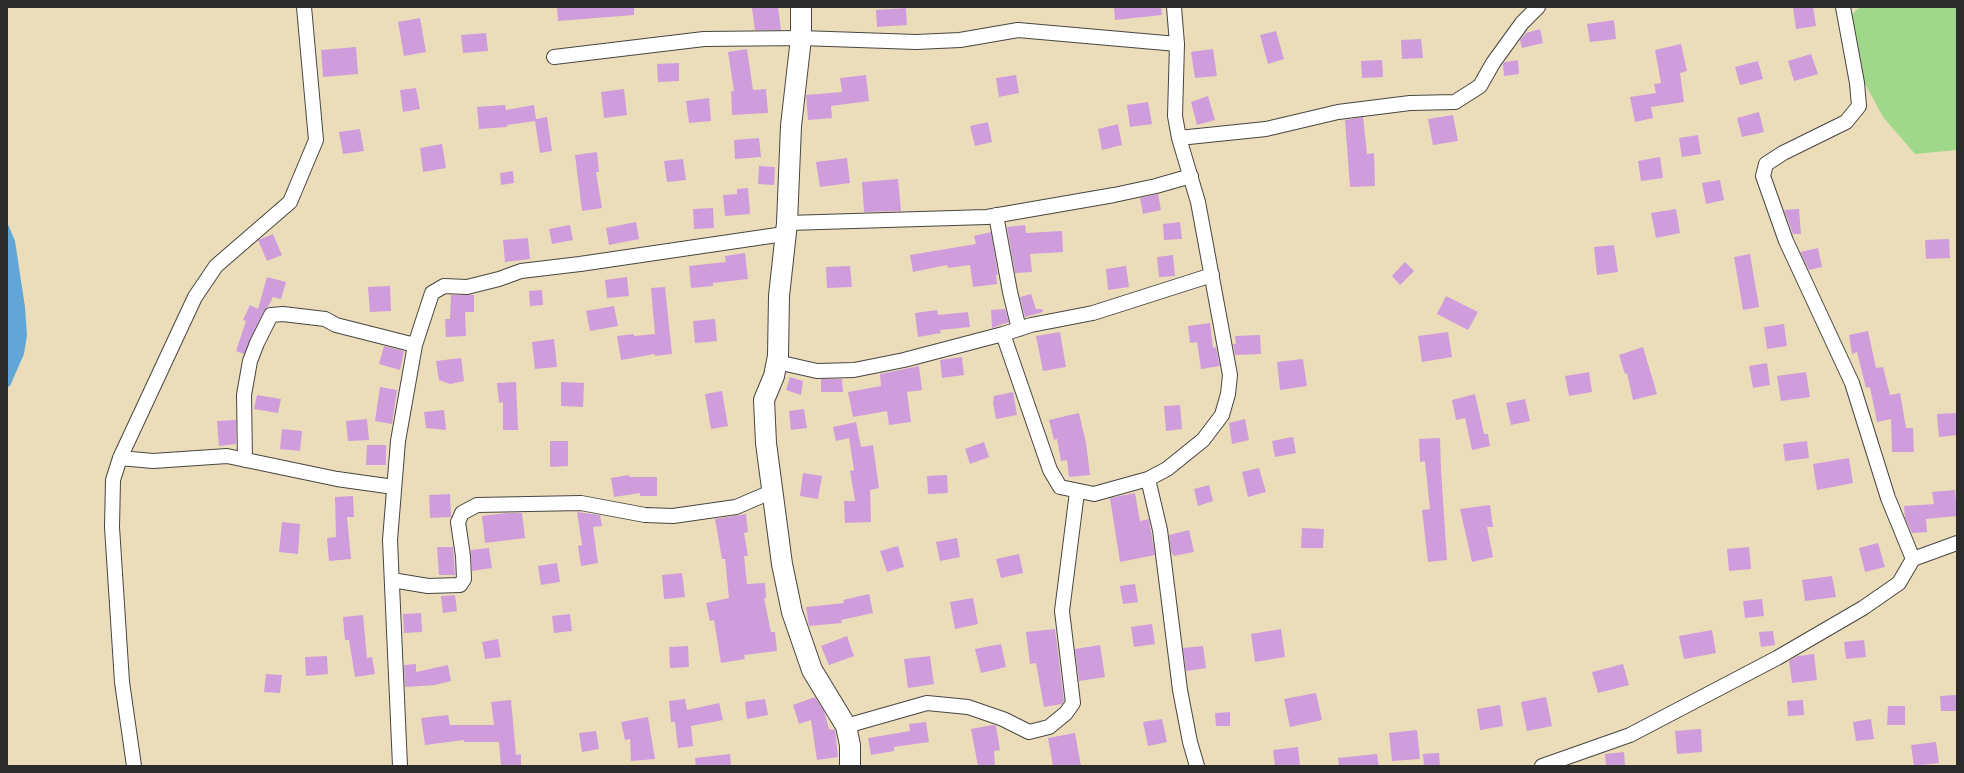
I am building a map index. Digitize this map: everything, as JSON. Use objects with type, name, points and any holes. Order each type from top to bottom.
[{"type":"main road","points":[[801,7],[801,38],[791,126],[786,228],[779,296],[777,362],[774,376],[764,400],[766,442],[771,492],[782,564],[792,612],[812,670],[846,726],[850,745],[850,766]]},
{"type":"street","points":[[134,766],[122,682],[112,527],[113,480],[120,458],[195,297],[216,266],[290,202],[316,140],[304,7]]},
{"type":"street","points":[[1003,334],[1050,470],[1060,487],[1077,492],[1094,494],[1148,479],[1167,469],[1203,440],[1222,415],[1228,394],[1230,375],[1198,202],[1179,138],[1175,116],[1177,44],[1174,7]]},
{"type":"street","points":[[1179,138],[1266,129],[1338,112],[1410,103],[1454,102],[1480,86],[1493,63],[1522,23],[1538,7]]},
{"type":"street","points":[[1843,7],[1857,83],[1858,106],[1846,122],[1790,149],[1766,164],[1763,176],[1786,241],[1852,383],[1888,498],[1913,559]]},
{"type":"street","points":[[554,57],[704,39],[801,38],[916,42],[960,40],[1018,30],[1177,44]]},
{"type":"street","points":[[400,766],[390,540],[398,441],[415,345],[432,293],[444,286],[467,287],[532,270],[580,264],[786,228],[996,215],[1121,194],[1191,176]]},
{"type":"street","points":[[996,215],[1010,292],[1019,329]]},
{"type":"street","points":[[777,362],[817,371],[854,370],[904,360],[1019,329],[1093,313],[1212,276]]},
{"type":"street","points":[[244,460],[244,395],[250,362],[257,343],[271,315],[283,314],[325,319],[336,325],[415,345]]},
{"type":"street","points":[[120,458],[153,461],[227,456],[337,479],[394,487]]},
{"type":"street","points":[[1148,479],[1160,530],[1180,690],[1190,742],[1197,766]]},
{"type":"street","points":[[392,580],[428,586],[460,585],[464,579],[463,556],[458,522],[462,513],[477,504],[582,503],[645,515],[673,516],[736,507],[771,492]]},
{"type":"street","points":[[846,726],[927,703],[968,707],[1003,719],[1029,732],[1049,727],[1066,713],[1073,702],[1062,611],[1077,492]]},
{"type":"street","points":[[1542,766],[1630,735],[1777,658],[1863,608],[1899,583],[1913,559],[1957,543]]},
{"type":"green space","points":[[1860,7],[1957,7],[1957,150],[1915,154],[1883,117],[1862,78],[1850,16]]},
{"type":"water","points":[[7,222],[15,241],[25,307],[27,335],[24,354],[10,386],[7,387]]},
{"type":"building","points":[[557,7],[634,7],[634,15],[558,21]]},
{"type":"building","points":[[778,7],[781,30],[755,30],[752,8]]},
{"type":"building","points":[[1114,7],[1161,7],[1162,15],[1115,20]]},
{"type":"building","points":[[1793,7],[1813,7],[1816,26],[1796,29]]},
{"type":"building","points":[[906,8],[907,25],[877,27],[876,10]]},
{"type":"building","points":[[420,18],[426,52],[404,56],[398,22]]},
{"type":"building","points":[[1614,20],[1616,39],[1590,42],[1587,24]]},
{"type":"building","points":[[1540,29],[1543,43],[1522,48],[1520,40],[1526,33]]},
{"type":"building","points":[[1276,31],[1284,59],[1268,64],[1260,35]]},
{"type":"building","points":[[486,33],[488,51],[463,53],[461,35]]},
{"type":"building","points":[[1421,39],[1423,58],[1402,59],[1401,40]]},
{"type":"building","points":[[1681,44],[1687,71],[1680,73],[1684,102],[1651,107],[1653,118],[1635,122],[1630,97],[1656,93],[1654,84],[1661,83],[1655,50]]},
{"type":"building","points":[[356,47],[358,74],[323,77],[321,50]]},
{"type":"building","points":[[747,49],[753,90],[766,89],[768,113],[732,115],[731,91],[734,91],[728,52]]},
{"type":"building","points":[[1213,49],[1217,76],[1195,78],[1191,52]]},
{"type":"building","points":[[1811,54],[1818,74],[1794,81],[1788,61]]},
{"type":"building","points":[[1382,60],[1383,77],[1362,78],[1361,61]]},
{"type":"building","points":[[1518,60],[1519,74],[1504,76],[1503,64],[1505,62]]},
{"type":"building","points":[[1758,61],[1763,79],[1740,85],[1735,67]]},
{"type":"building","points":[[679,63],[679,81],[658,82],[657,64]]},
{"type":"building","points":[[866,75],[869,101],[831,106],[832,118],[808,120],[806,95],[842,92],[840,78]]},
{"type":"building","points":[[1016,75],[1019,93],[999,97],[996,78]]},
{"type":"building","points":[[416,88],[420,109],[403,112],[400,90]]},
{"type":"building","points":[[624,89],[627,115],[604,118],[601,92]]},
{"type":"building","points":[[1208,96],[1215,120],[1197,125],[1191,102]]},
{"type":"building","points":[[709,98],[711,121],[689,123],[686,101]]},
{"type":"building","points":[[1148,102],[1152,124],[1130,127],[1127,105]]},
{"type":"building","points":[[505,105],[506,110],[534,105],[536,119],[547,117],[552,151],[540,153],[535,121],[507,125],[507,127],[479,129],[477,107]]},
{"type":"building","points":[[1759,112],[1764,132],[1742,137],[1737,118]]},
{"type":"building","points":[[1453,115],[1458,141],[1433,145],[1428,119]]},
{"type":"building","points":[[1363,117],[1367,154],[1374,153],[1375,186],[1350,187],[1345,120]]},
{"type":"building","points":[[988,122],[992,142],[975,146],[970,126]]},
{"type":"building","points":[[1118,124],[1122,145],[1102,150],[1098,129]]},
{"type":"building","points":[[360,129],[364,151],[343,154],[339,132]]},
{"type":"building","points":[[1698,135],[1701,154],[1682,157],[1679,138]]},
{"type":"building","points":[[759,138],[761,157],[735,159],[734,140]]},
{"type":"building","points":[[442,144],[446,168],[423,172],[420,148]]},
{"type":"building","points":[[597,152],[599,172],[596,172],[602,208],[582,211],[575,155]]},
{"type":"building","points":[[1660,157],[1663,178],[1641,181],[1638,161]]},
{"type":"building","points":[[847,158],[850,183],[820,187],[816,162]]},
{"type":"building","points":[[683,159],[686,180],[667,182],[664,161]]},
{"type":"building","points":[[759,166],[775,167],[774,185],[758,184]]},
{"type":"building","points":[[513,171],[514,183],[501,185],[500,173]]},
{"type":"building","points":[[898,179],[901,211],[864,212],[862,182]]},
{"type":"building","points":[[1720,180],[1724,200],[1706,204],[1702,183]]},
{"type":"building","points":[[748,188],[750,214],[725,216],[723,195],[737,194],[737,189]]},
{"type":"building","points":[[1158,194],[1161,210],[1143,214],[1140,198]]},
{"type":"building","points":[[713,208],[714,228],[694,229],[693,209]]},
{"type":"building","points":[[1676,209],[1680,233],[1656,238],[1651,213]]},
{"type":"building","points":[[1799,209],[1801,234],[1793,234],[1784,210]]},
{"type":"building","points":[[636,222],[639,239],[609,245],[606,228]]},
{"type":"building","points":[[1180,222],[1182,239],[1164,240],[1163,224]]},
{"type":"building","points":[[570,225],[573,240],[552,244],[549,229]]},
{"type":"building","points":[[1025,225],[1026,233],[1062,231],[1063,252],[1030,254],[1032,272],[1015,273],[1007,227]]},
{"type":"building","points":[[991,232],[998,275],[996,275],[997,284],[973,287],[970,265],[948,268],[947,265],[913,272],[910,255],[976,244],[974,236]]},
{"type":"building","points":[[273,234],[282,255],[267,261],[258,240]]},
{"type":"building","points":[[528,238],[530,259],[505,262],[503,240]]},
{"type":"building","points":[[1949,239],[1950,258],[1926,259],[1925,240]]},
{"type":"building","points":[[1614,245],[1618,272],[1597,275],[1594,247]]},
{"type":"building","points":[[1818,248],[1822,267],[1809,270],[1800,252]]},
{"type":"building","points":[[745,253],[748,279],[713,283],[713,286],[691,288],[689,266],[726,262],[725,256]]},
{"type":"building","points":[[1750,254],[1759,307],[1743,310],[1734,257]]},
{"type":"building","points":[[1173,255],[1175,276],[1159,277],[1157,257]]},
{"type":"building","points":[[1405,262],[1414,271],[1400,285],[1392,276]]},
{"type":"building","points":[[850,266],[852,287],[827,288],[826,267]]},
{"type":"building","points":[[1126,266],[1129,287],[1108,290],[1106,269]]},
{"type":"building","points":[[267,277],[286,282],[281,299],[273,297],[268,307],[264,311],[244,354],[236,351],[246,321],[243,320],[250,305],[258,309]]},
{"type":"building","points":[[627,277],[629,296],[607,298],[605,280]]},
{"type":"building","points":[[390,286],[391,311],[370,312],[368,287]]},
{"type":"building","points":[[665,287],[672,354],[655,356],[655,354],[621,360],[617,336],[655,334],[651,288]]},
{"type":"building","points":[[542,290],[543,305],[530,306],[529,291]]},
{"type":"building","points":[[1031,294],[1036,309],[1042,309],[1043,312],[1025,317],[1020,297]]},
{"type":"building","points":[[451,295],[474,295],[474,312],[465,312],[466,336],[446,337],[445,319],[450,319]]},
{"type":"building","points":[[1446,296],[1478,312],[1468,330],[1437,314]]},
{"type":"building","points":[[614,306],[618,326],[590,331],[586,311]]},
{"type":"building","points":[[1005,309],[1009,322],[992,328],[991,310]]},
{"type":"building","points":[[937,310],[938,315],[968,312],[970,327],[940,330],[941,333],[918,337],[915,313]]},
{"type":"building","points":[[715,319],[717,341],[695,343],[693,321]]},
{"type":"building","points":[[1210,323],[1213,348],[1216,347],[1220,366],[1201,369],[1197,342],[1190,343],[1188,326]]},
{"type":"building","points":[[1784,324],[1787,346],[1767,349],[1764,327]]},
{"type":"building","points":[[1868,331],[1876,368],[1883,367],[1890,395],[1900,393],[1906,428],[1913,428],[1914,452],[1892,452],[1891,419],[1877,422],[1870,387],[1866,388],[1857,352],[1852,354],[1849,335]]},
{"type":"building","points":[[1060,332],[1066,367],[1043,371],[1036,336]]},
{"type":"building","points":[[1448,332],[1452,357],[1422,362],[1418,336]]},
{"type":"building","points":[[1260,335],[1261,354],[1235,355],[1233,344],[1236,344],[1235,336]]},
{"type":"building","points":[[554,339],[557,367],[535,369],[532,342]]},
{"type":"building","points":[[384,346],[404,351],[400,370],[379,364]]},
{"type":"building","points":[[1643,347],[1657,394],[1633,400],[1627,373],[1625,374],[1619,355]]},
{"type":"building","points":[[962,357],[964,375],[942,378],[940,360]]},
{"type":"building","points":[[461,358],[464,381],[450,384],[439,380],[436,361]]},
{"type":"building","points":[[1303,359],[1307,386],[1280,390],[1277,362]]},
{"type":"building","points":[[1767,363],[1770,385],[1753,388],[1749,366]]},
{"type":"building","points":[[919,366],[922,390],[907,392],[911,422],[889,425],[887,411],[853,417],[848,392],[881,386],[880,374]]},
{"type":"building","points":[[1589,372],[1592,392],[1569,396],[1565,376]]},
{"type":"building","points":[[1806,372],[1810,397],[1781,401],[1777,376]]},
{"type":"building","points":[[790,377],[803,381],[801,395],[786,390]]},
{"type":"building","points":[[821,379],[842,379],[843,392],[821,392]]},
{"type":"building","points":[[516,382],[518,430],[503,430],[503,402],[499,403],[497,383]]},
{"type":"building","points":[[561,382],[584,383],[583,407],[561,406]]},
{"type":"building","points":[[380,387],[397,390],[392,424],[375,421]]},
{"type":"building","points":[[722,391],[728,426],[711,429],[705,394]]},
{"type":"building","points":[[1013,392],[1017,415],[996,419],[993,403],[994,396]]},
{"type":"building","points":[[1475,394],[1484,434],[1488,434],[1490,446],[1472,450],[1465,418],[1456,420],[1452,400]]},
{"type":"building","points":[[257,395],[281,399],[278,413],[254,409]]},
{"type":"building","points":[[1525,399],[1530,421],[1511,425],[1506,403]]},
{"type":"building","points":[[1180,405],[1182,429],[1166,431],[1164,406]]},
{"type":"building","points":[[804,409],[807,428],[791,430],[789,411]]},
{"type":"building","points":[[444,410],[446,430],[426,428],[424,412]]},
{"type":"building","points":[[1079,413],[1086,443],[1090,475],[1069,477],[1067,460],[1061,461],[1057,439],[1054,440],[1049,420]]},
{"type":"building","points":[[1957,413],[1957,435],[1939,437],[1937,414]]},
{"type":"building","points":[[367,419],[369,440],[348,441],[346,421]]},
{"type":"building","points":[[1245,419],[1249,440],[1232,444],[1229,423]]},
{"type":"building","points":[[236,420],[236,444],[219,446],[217,421]]},
{"type":"building","points":[[856,422],[861,447],[873,445],[879,488],[870,490],[871,522],[845,523],[844,501],[855,501],[850,471],[854,470],[849,438],[836,441],[833,427]]},
{"type":"building","points":[[282,429],[302,431],[300,451],[280,449]]},
{"type":"building","points":[[1293,437],[1296,453],[1275,457],[1272,441]]},
{"type":"building","points":[[1440,438],[1447,560],[1428,562],[1422,510],[1430,509],[1425,461],[1420,462],[1419,439]]},
{"type":"building","points":[[550,441],[568,441],[568,466],[550,467]]},
{"type":"building","points":[[1807,441],[1809,458],[1785,461],[1783,444]]},
{"type":"building","points":[[984,442],[989,457],[970,464],[965,449]]},
{"type":"building","points":[[367,445],[386,445],[386,465],[366,465]]},
{"type":"building","points":[[1849,458],[1853,483],[1817,490],[1813,464]]},
{"type":"building","points":[[1259,468],[1266,492],[1248,497],[1242,472]]},
{"type":"building","points":[[803,473],[822,476],[818,499],[800,496]]},
{"type":"building","points":[[629,475],[629,477],[657,477],[657,496],[640,496],[640,493],[614,497],[611,478]]},
{"type":"building","points":[[947,475],[948,493],[928,494],[927,476]]},
{"type":"building","points":[[1209,485],[1213,501],[1198,506],[1194,489]]},
{"type":"building","points":[[1955,490],[1957,516],[1926,519],[1927,532],[1912,533],[1905,518],[1904,506],[1934,504],[1932,492]]},
{"type":"building","points":[[1135,493],[1140,521],[1149,519],[1155,555],[1120,562],[1110,498]]},
{"type":"building","points":[[450,494],[451,517],[430,518],[429,495]]},
{"type":"building","points":[[353,496],[354,517],[347,517],[351,559],[329,561],[327,538],[336,537],[335,497]]},
{"type":"building","points":[[1490,505],[1493,527],[1487,527],[1493,557],[1472,562],[1460,509]]},
{"type":"building","points":[[577,512],[600,515],[602,526],[593,527],[598,563],[581,566],[578,546],[582,545]]},
{"type":"building","points":[[522,513],[525,538],[485,543],[482,516]]},
{"type":"building","points":[[746,514],[748,532],[744,533],[748,556],[744,556],[747,584],[765,583],[766,598],[764,598],[771,632],[775,632],[777,651],[744,655],[745,659],[721,663],[714,620],[710,621],[706,603],[729,598],[725,559],[722,559],[715,519]]},
{"type":"building","points":[[282,522],[300,524],[298,554],[279,552]]},
{"type":"building","points":[[1302,528],[1324,529],[1323,548],[1301,548]]},
{"type":"building","points":[[1189,530],[1194,552],[1174,556],[1171,552],[1169,535]]},
{"type":"building","points":[[957,538],[960,557],[940,561],[936,542]]},
{"type":"building","points":[[1878,543],[1885,567],[1865,572],[1859,548]]},
{"type":"building","points":[[898,546],[904,567],[887,572],[880,551]]},
{"type":"building","points":[[437,547],[453,547],[455,575],[439,575]]},
{"type":"building","points":[[1749,547],[1751,569],[1729,571],[1727,549]]},
{"type":"building","points":[[489,548],[492,568],[472,571],[471,550]]},
{"type":"building","points":[[1019,554],[1023,573],[1001,578],[996,559]]},
{"type":"building","points":[[557,563],[560,582],[541,585],[538,566]]},
{"type":"building","points":[[682,573],[685,597],[664,599],[662,575]]},
{"type":"building","points":[[1832,576],[1836,597],[1805,601],[1802,580]]},
{"type":"building","points":[[1135,584],[1138,602],[1123,604],[1120,586]]},
{"type":"building","points":[[869,594],[873,613],[841,620],[842,623],[809,626],[806,607],[844,603],[843,600]]},
{"type":"building","points":[[455,595],[457,611],[443,613],[441,596]]},
{"type":"building","points":[[973,598],[978,624],[955,629],[950,602]]},
{"type":"building","points":[[1762,599],[1764,616],[1745,618],[1743,601]]},
{"type":"building","points":[[421,613],[422,632],[404,633],[403,614]]},
{"type":"building","points":[[570,614],[572,631],[554,633],[552,616]]},
{"type":"building","points":[[363,615],[367,658],[372,657],[375,674],[355,677],[349,640],[345,640],[343,617]]},
{"type":"building","points":[[1152,624],[1155,644],[1134,647],[1131,627]]},
{"type":"building","points":[[1055,629],[1064,701],[1062,704],[1044,707],[1036,663],[1030,664],[1026,632]]},
{"type":"building","points":[[1281,629],[1285,657],[1255,662],[1251,634]]},
{"type":"building","points":[[1712,630],[1716,653],[1684,659],[1679,636]]},
{"type":"building","points":[[1773,631],[1775,645],[1761,647],[1759,632]]},
{"type":"building","points":[[847,636],[854,656],[829,665],[821,646]]},
{"type":"building","points":[[498,639],[501,657],[485,659],[482,642]]},
{"type":"building","points":[[1864,640],[1866,657],[1846,659],[1844,642]]},
{"type":"building","points":[[1001,644],[1006,667],[981,673],[975,649]]},
{"type":"building","points":[[1100,645],[1105,677],[1079,681],[1075,649]]},
{"type":"building","points":[[688,646],[689,667],[670,668],[669,647]]},
{"type":"building","points":[[1203,646],[1206,668],[1186,671],[1183,648]]},
{"type":"building","points":[[1814,654],[1817,680],[1792,683],[1789,661],[1798,656]]},
{"type":"building","points":[[327,656],[328,674],[306,676],[305,657]]},
{"type":"building","points":[[930,656],[934,684],[908,688],[904,659]]},
{"type":"building","points":[[416,664],[416,672],[448,665],[451,681],[435,685],[405,687],[404,665]]},
{"type":"building","points":[[1623,664],[1629,685],[1598,693],[1592,672]]},
{"type":"building","points":[[266,674],[282,675],[280,693],[264,692]]},
{"type":"building","points":[[1316,693],[1322,720],[1290,727],[1284,699]]},
{"type":"building","points":[[1956,695],[1956,711],[1941,711],[1940,696]]},
{"type":"building","points":[[815,697],[824,711],[829,729],[835,730],[838,757],[817,760],[811,720],[799,724],[793,705]]},
{"type":"building","points":[[1546,697],[1552,726],[1527,731],[1521,702]]},
{"type":"building","points":[[685,699],[687,710],[719,703],[723,720],[691,726],[693,746],[678,748],[675,722],[671,722],[669,701]]},
{"type":"building","points":[[765,699],[768,715],[747,719],[745,702]]},
{"type":"building","points":[[511,700],[516,755],[521,754],[521,766],[501,766],[499,742],[464,742],[464,740],[425,745],[421,718],[448,715],[450,725],[494,725],[491,702]]},
{"type":"building","points":[[1803,700],[1804,715],[1788,716],[1787,701]]},
{"type":"building","points":[[1500,705],[1503,726],[1480,730],[1477,709]]},
{"type":"building","points":[[1888,706],[1905,706],[1905,725],[1887,725]]},
{"type":"building","points":[[1230,712],[1230,726],[1216,726],[1215,713]]},
{"type":"building","points":[[648,717],[655,759],[631,761],[630,739],[625,740],[621,722]]},
{"type":"building","points":[[1162,719],[1167,742],[1148,746],[1143,722]]},
{"type":"building","points":[[1871,719],[1874,739],[1856,741],[1853,722]]},
{"type":"building","points":[[926,722],[929,742],[894,747],[894,751],[871,755],[868,738],[910,731],[909,724]]},
{"type":"building","points":[[993,725],[996,726],[1000,750],[994,751],[995,766],[978,766],[971,729]]},
{"type":"building","points":[[1701,729],[1702,752],[1677,754],[1675,731]]},
{"type":"building","points":[[1417,730],[1420,759],[1392,761],[1389,733]]},
{"type":"building","points":[[596,731],[599,749],[582,752],[579,733]]},
{"type":"building","points":[[1075,733],[1081,766],[1053,766],[1048,738]]},
{"type":"building","points":[[1936,742],[1939,763],[1914,766],[1911,745]]},
{"type":"building","points":[[1298,747],[1300,766],[1275,766],[1273,750]]},
{"type":"building","points":[[1624,752],[1625,766],[1606,766],[1605,754]]},
{"type":"building","points":[[1439,753],[1440,766],[1424,766],[1423,754]]},
{"type":"building","points":[[730,754],[731,766],[696,766],[695,758]]},
{"type":"building","points":[[1377,754],[1379,766],[1339,766],[1338,758]]}]
